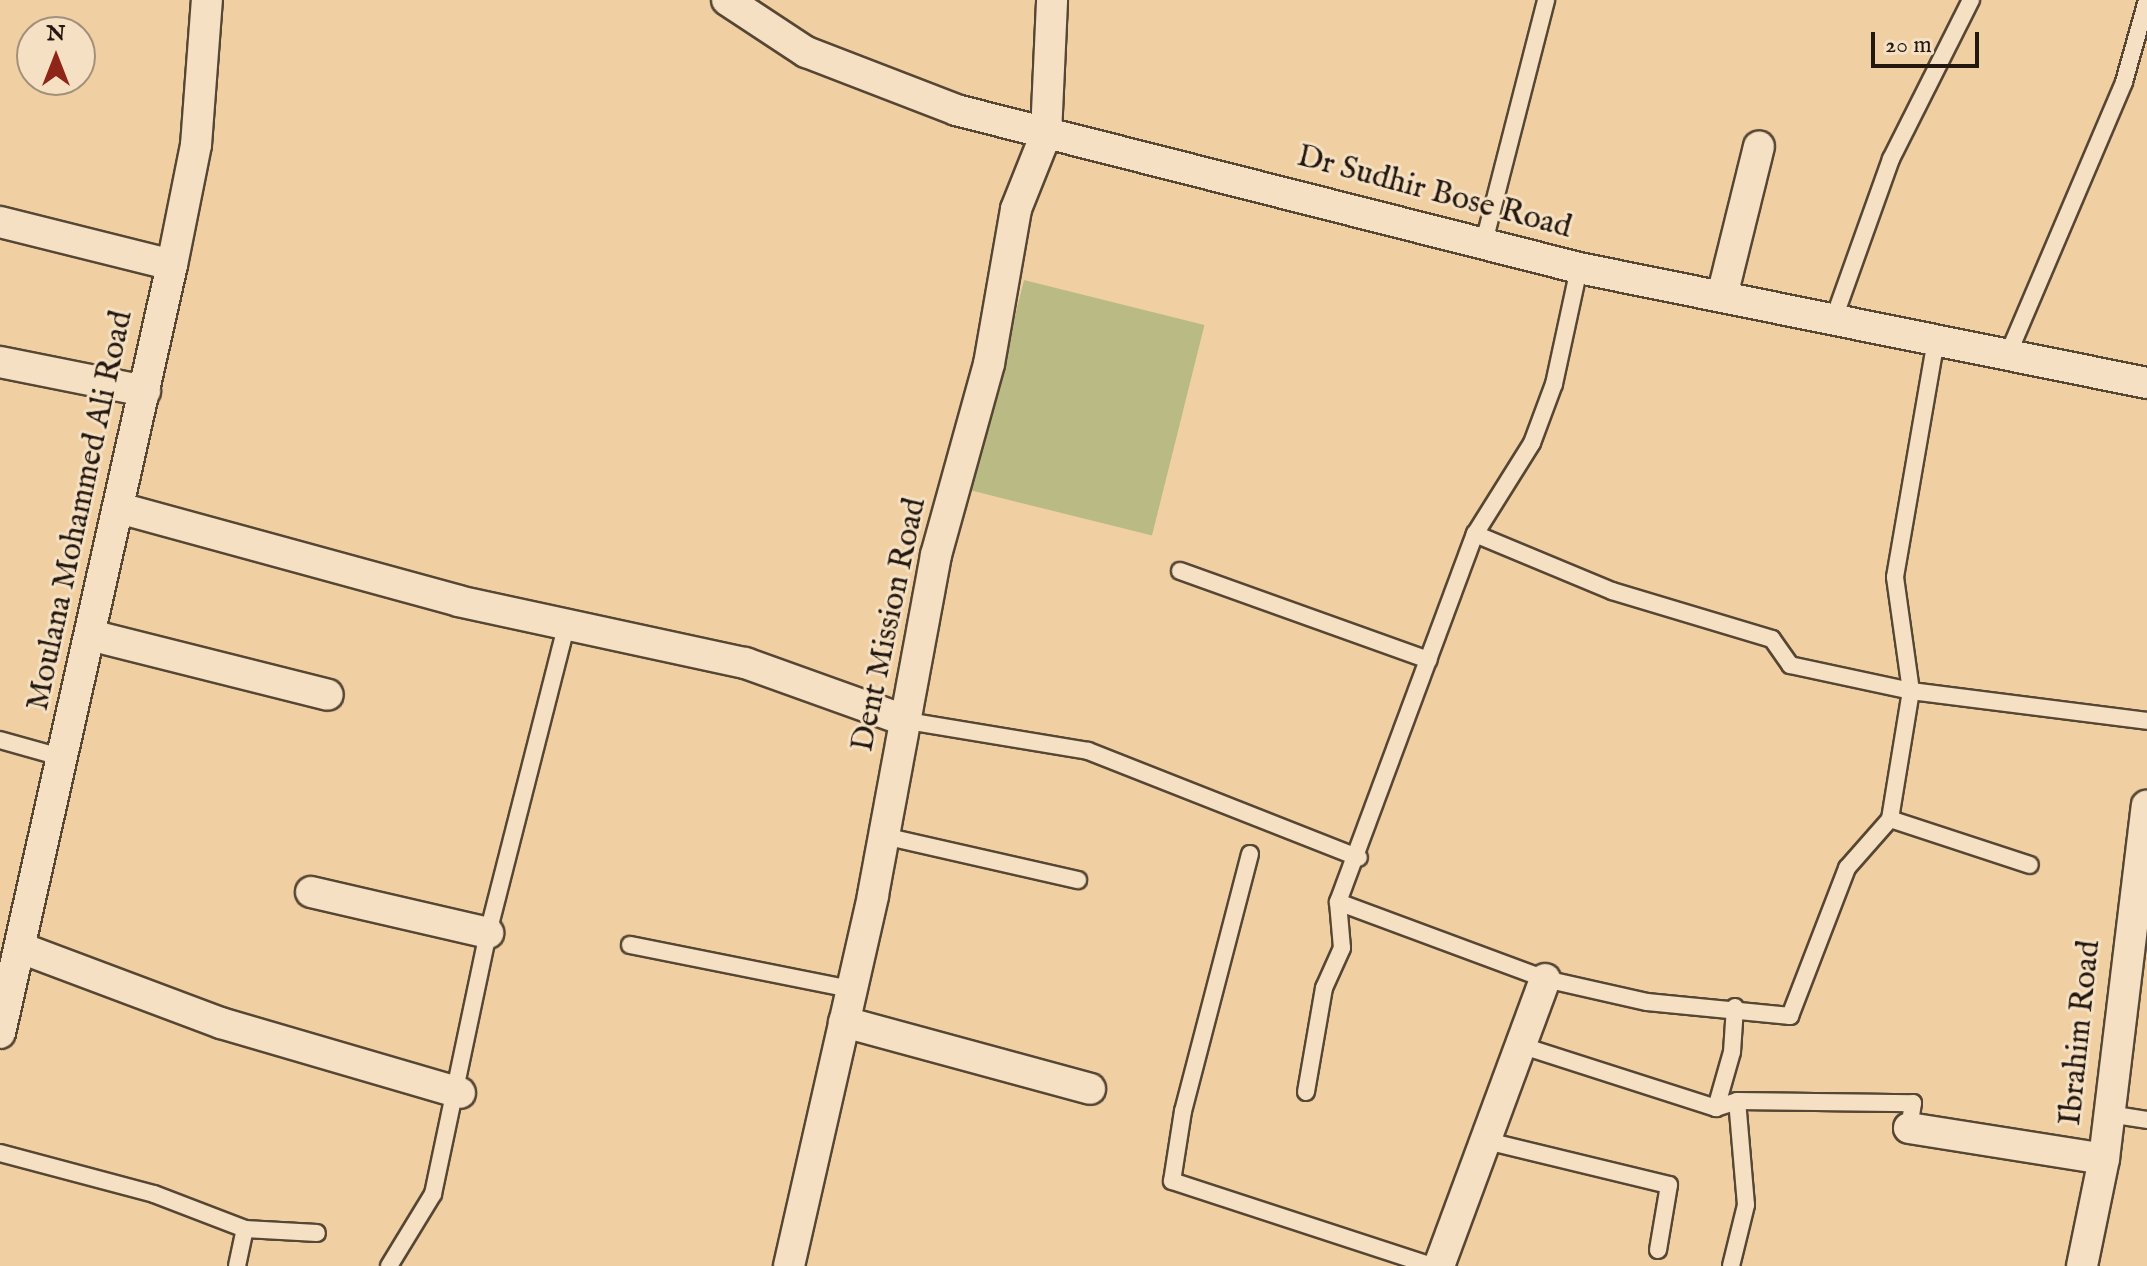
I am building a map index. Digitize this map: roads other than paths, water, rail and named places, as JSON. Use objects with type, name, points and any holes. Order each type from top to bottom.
[{"type":"street","name":"Moulana Mohammed Ali Road","points":[[0,1033],[3,993],[21,948],[172,265],[196,145],[207,0]]},
{"type":"street","name":"Dr Sudhir Bose Road","points":[[727,0],[806,52],[956,110],[1579,268],[1833,321],[2009,352],[2147,383]]},
{"type":"street","name":"Dent Mission Road","points":[[789,1266],[884,836],[936,555],[989,364],[1016,209],[1046,134],[1052,0]]},
{"type":"street","points":[[1722,296],[1759,146]]},
{"type":"street","points":[[0,222],[172,265]]},
{"type":"street","points":[[0,362],[145,391]]},
{"type":"street","points":[[119,508],[458,601],[567,622],[745,663],[907,721]]},
{"type":"street","points":[[90,635],[328,695]]},
{"type":"street","name":"Ibrahim Road","points":[[2082,1266],[2104,1159],[2144,860],[2147,806]]},
{"type":"street","points":[[311,892],[488,933]]},
{"type":"street","points":[[21,948],[221,1023],[460,1093]]},
{"type":"street","points":[[1439,1266],[1526,1047],[1545,979]]},
{"type":"street","points":[[844,1022],[1090,1089]]},
{"type":"street","points":[[1909,1128],[2104,1159]]},
{"type":"lane","points":[[1484,242],[1546,0]]},
{"type":"lane","points":[[1833,321],[1891,159],[1971,0]]},
{"type":"lane","points":[[2009,352],[2124,82],[2147,0]]},
{"type":"lane","points":[[1306,1092],[1324,988],[1342,948],[1338,902],[1359,858],[1475,534],[1532,443],[1554,384],[1579,268]]},
{"type":"lane","points":[[1338,902],[1545,979],[1647,1002],[1735,1007],[1790,1016],[1847,868],[1890,819],[1911,691],[1895,577],[1936,339]]},
{"type":"lane","points":[[1475,534],[1612,591],[1772,639],[1790,665],[1911,691],[2147,721]]},
{"type":"lane","points":[[1180,571],[1429,660]]},
{"type":"lane","points":[[389,1266],[433,1194],[460,1093],[488,933],[567,622]]},
{"type":"lane","points":[[907,721],[1088,751],[1359,858]]},
{"type":"lane","points":[[0,740],[64,758]]},
{"type":"lane","points":[[1890,819],[2030,865]]},
{"type":"lane","points":[[884,836],[1078,880]]},
{"type":"lane","points":[[1250,854],[1183,1111],[1172,1181],[1432,1266]]},
{"type":"lane","points":[[630,945],[851,989]]},
{"type":"lane","points":[[1716,1108],[1732,1052],[1735,1007]]},
{"type":"lane","points":[[1526,1047],[1716,1108],[1737,1101],[1913,1103],[1909,1128]]},
{"type":"lane","points":[[1731,1266],[1746,1205],[1737,1101]]},
{"type":"lane","points":[[2109,1114],[2147,1120]]},
{"type":"lane","points":[[1487,1141],[1669,1185],[1658,1250]]},
{"type":"lane","points":[[0,1153],[154,1194],[245,1229],[317,1233]]},
{"type":"lane","points":[[237,1266],[245,1229]]}]
